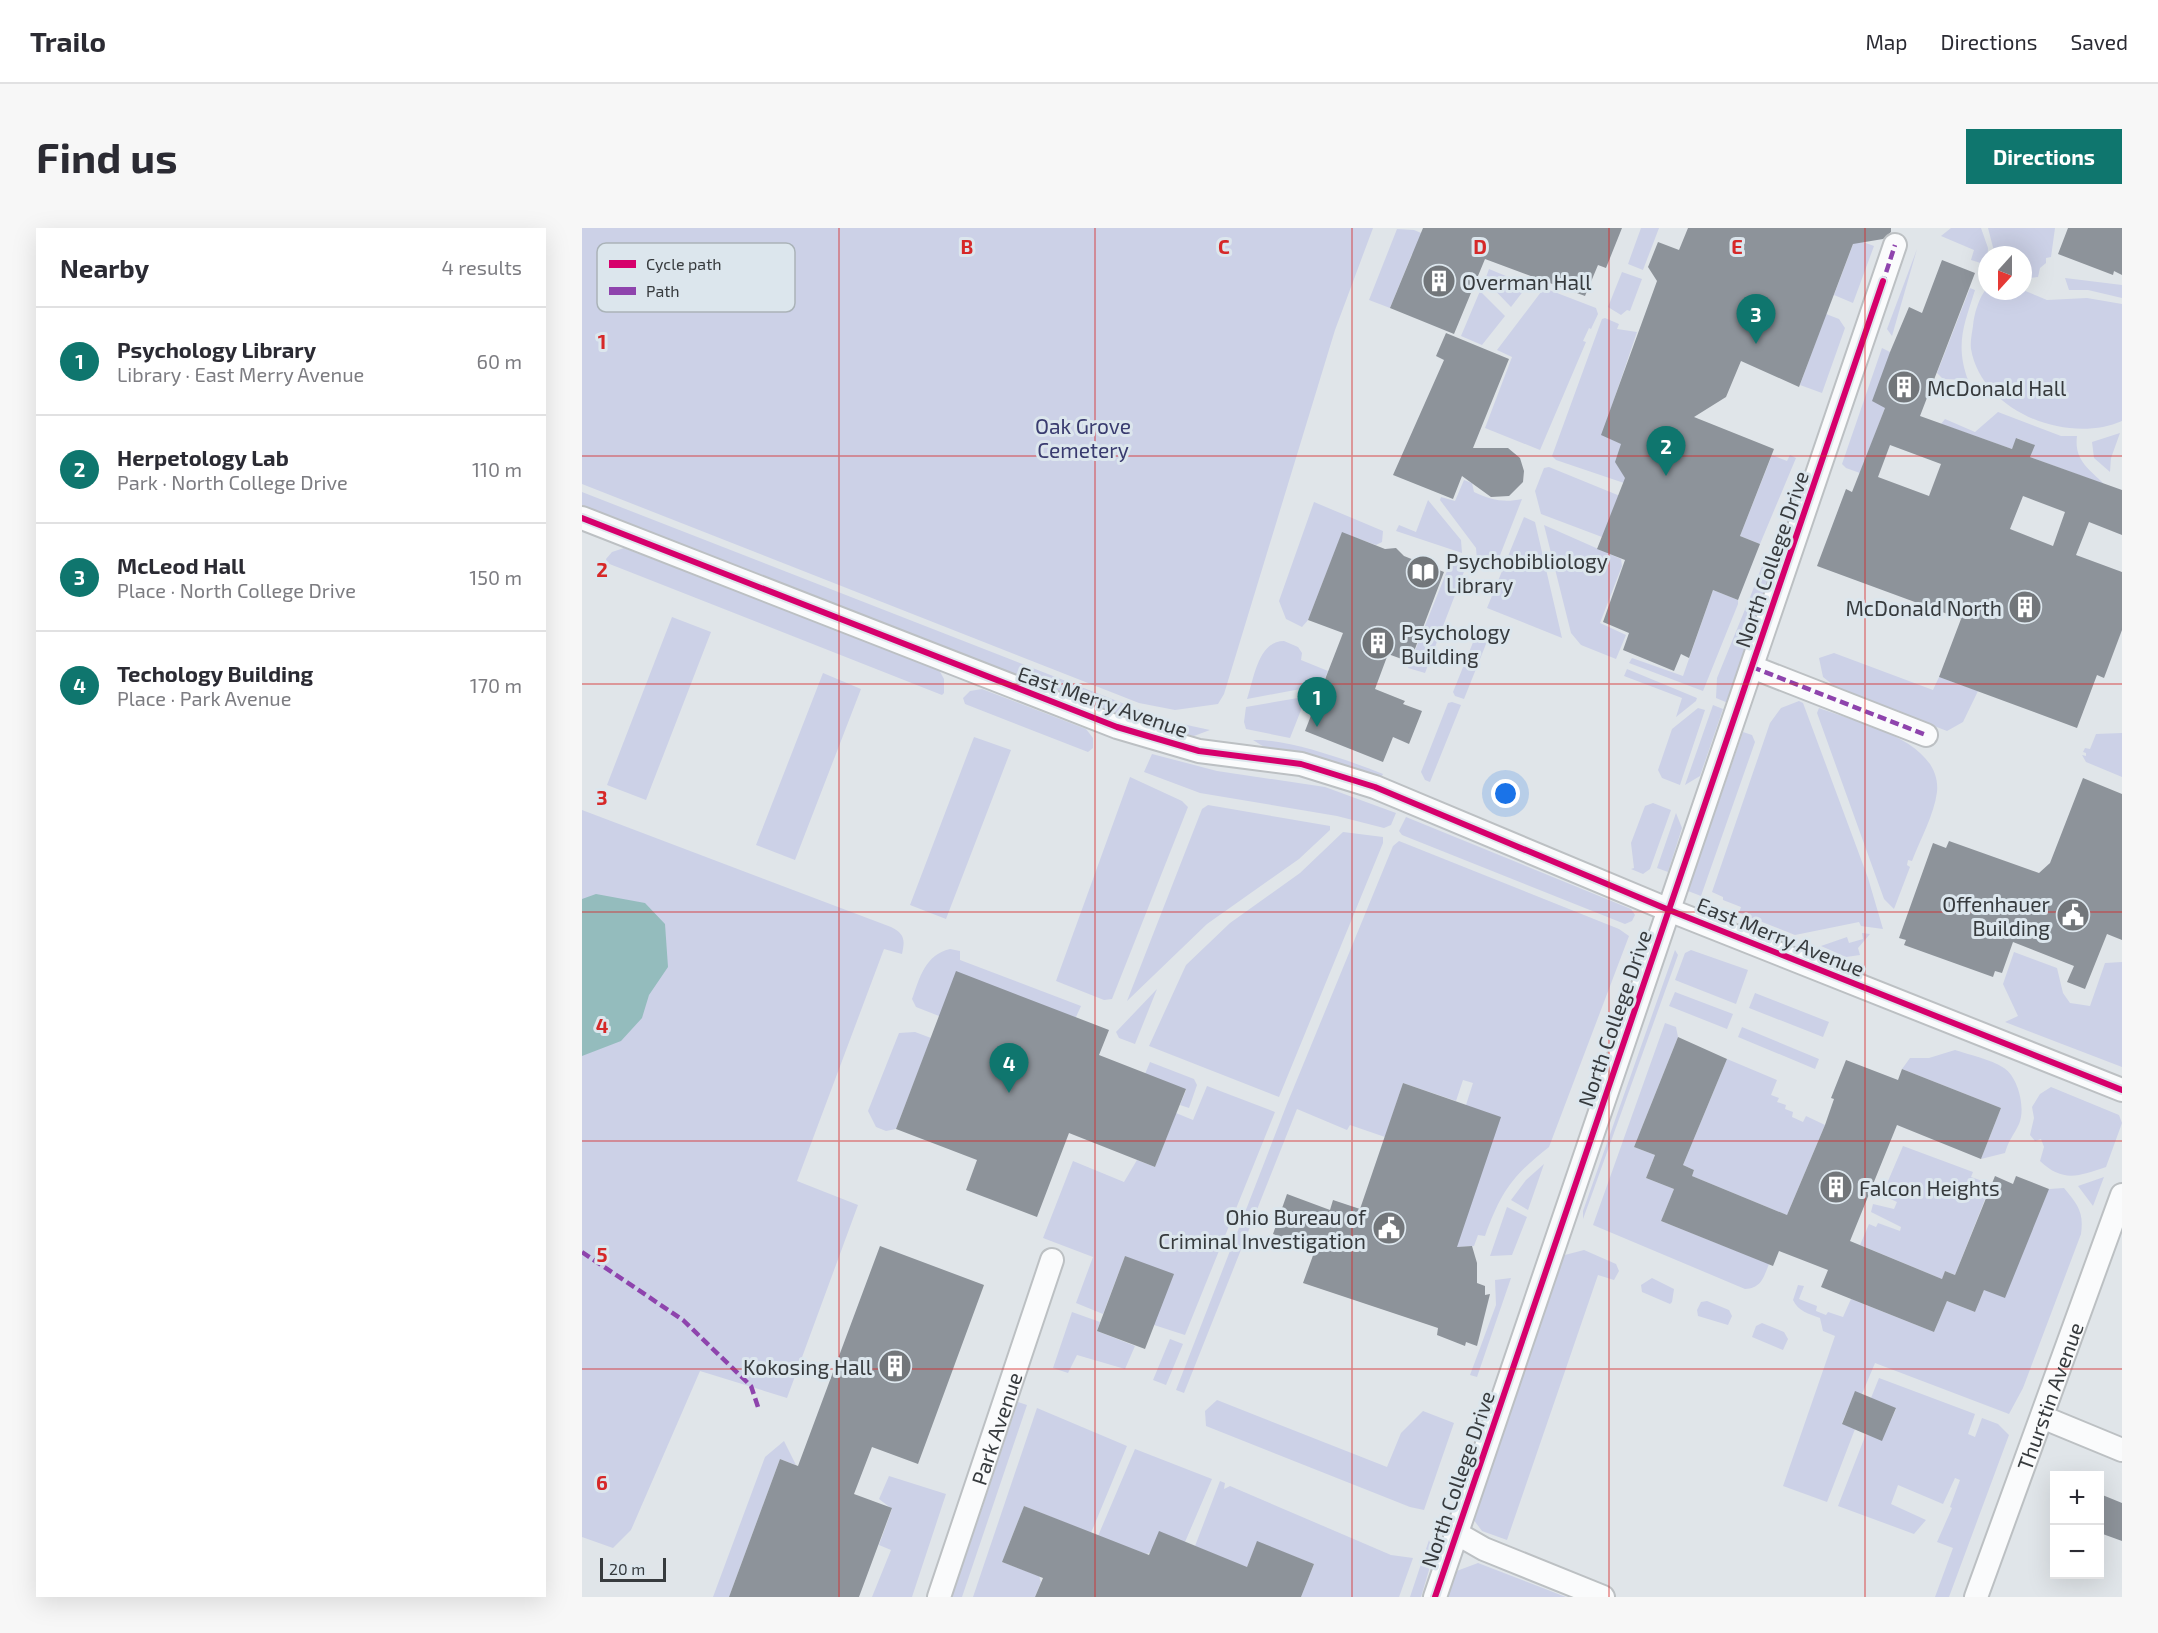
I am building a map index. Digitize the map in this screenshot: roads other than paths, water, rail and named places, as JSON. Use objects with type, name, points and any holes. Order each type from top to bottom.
[{"type":"street","name":"North College Drive","points":[[1435,1597],[1896,245]]},
{"type":"street","name":"East Merry Avenue","points":[[582,518],[1059,707],[1156,740],[1199,751],[1301,765],[1375,787],[1669,910],[2122,1090]]},
{"type":"street","points":[[1752,667],[1926,735]]},
{"type":"street","name":"Thurstin Avenue","points":[[1976,1597],[2122,1195]]},
{"type":"street","name":"Park Avenue","points":[[939,1597],[1052,1260]]},
{"type":"street","points":[[2042,1417],[2122,1450]]},
{"type":"street","points":[[1456,1533],[1484,1549],[1603,1597]]},
{"type":"place","name":"Overman Hall","points":[[1439,281]]},
{"type":"place","name":"McLeod Hall","points":[[1756,344]]},
{"type":"place","name":"McDonald Hall","points":[[1904,387]]},
{"type":"place","name":"Herpetology Lab","points":[[1666,476]]},
{"type":"place","name":"Psychobibliology Library","points":[[1423,572]]},
{"type":"place","name":"McDonald North","points":[[2025,607]]},
{"type":"place","name":"Psychology Building","points":[[1378,643]]},
{"type":"place","name":"Psychology Library","points":[[1317,727]]},
{"type":"place","name":"Offenhauer Building","points":[[2073,915]]},
{"type":"place","name":"Techology Building","points":[[1009,1093]]},
{"type":"place","name":"Falcon Heights","points":[[1836,1187]]},
{"type":"place","name":"Ohio Bureau of Criminal Investigation","points":[[1389,1228]]},
{"type":"place","name":"Kokosing Hall","points":[[895,1366]]},
{"type":"park label","name":"Oak Grove Cemetery","points":[[1083,437]]}]
